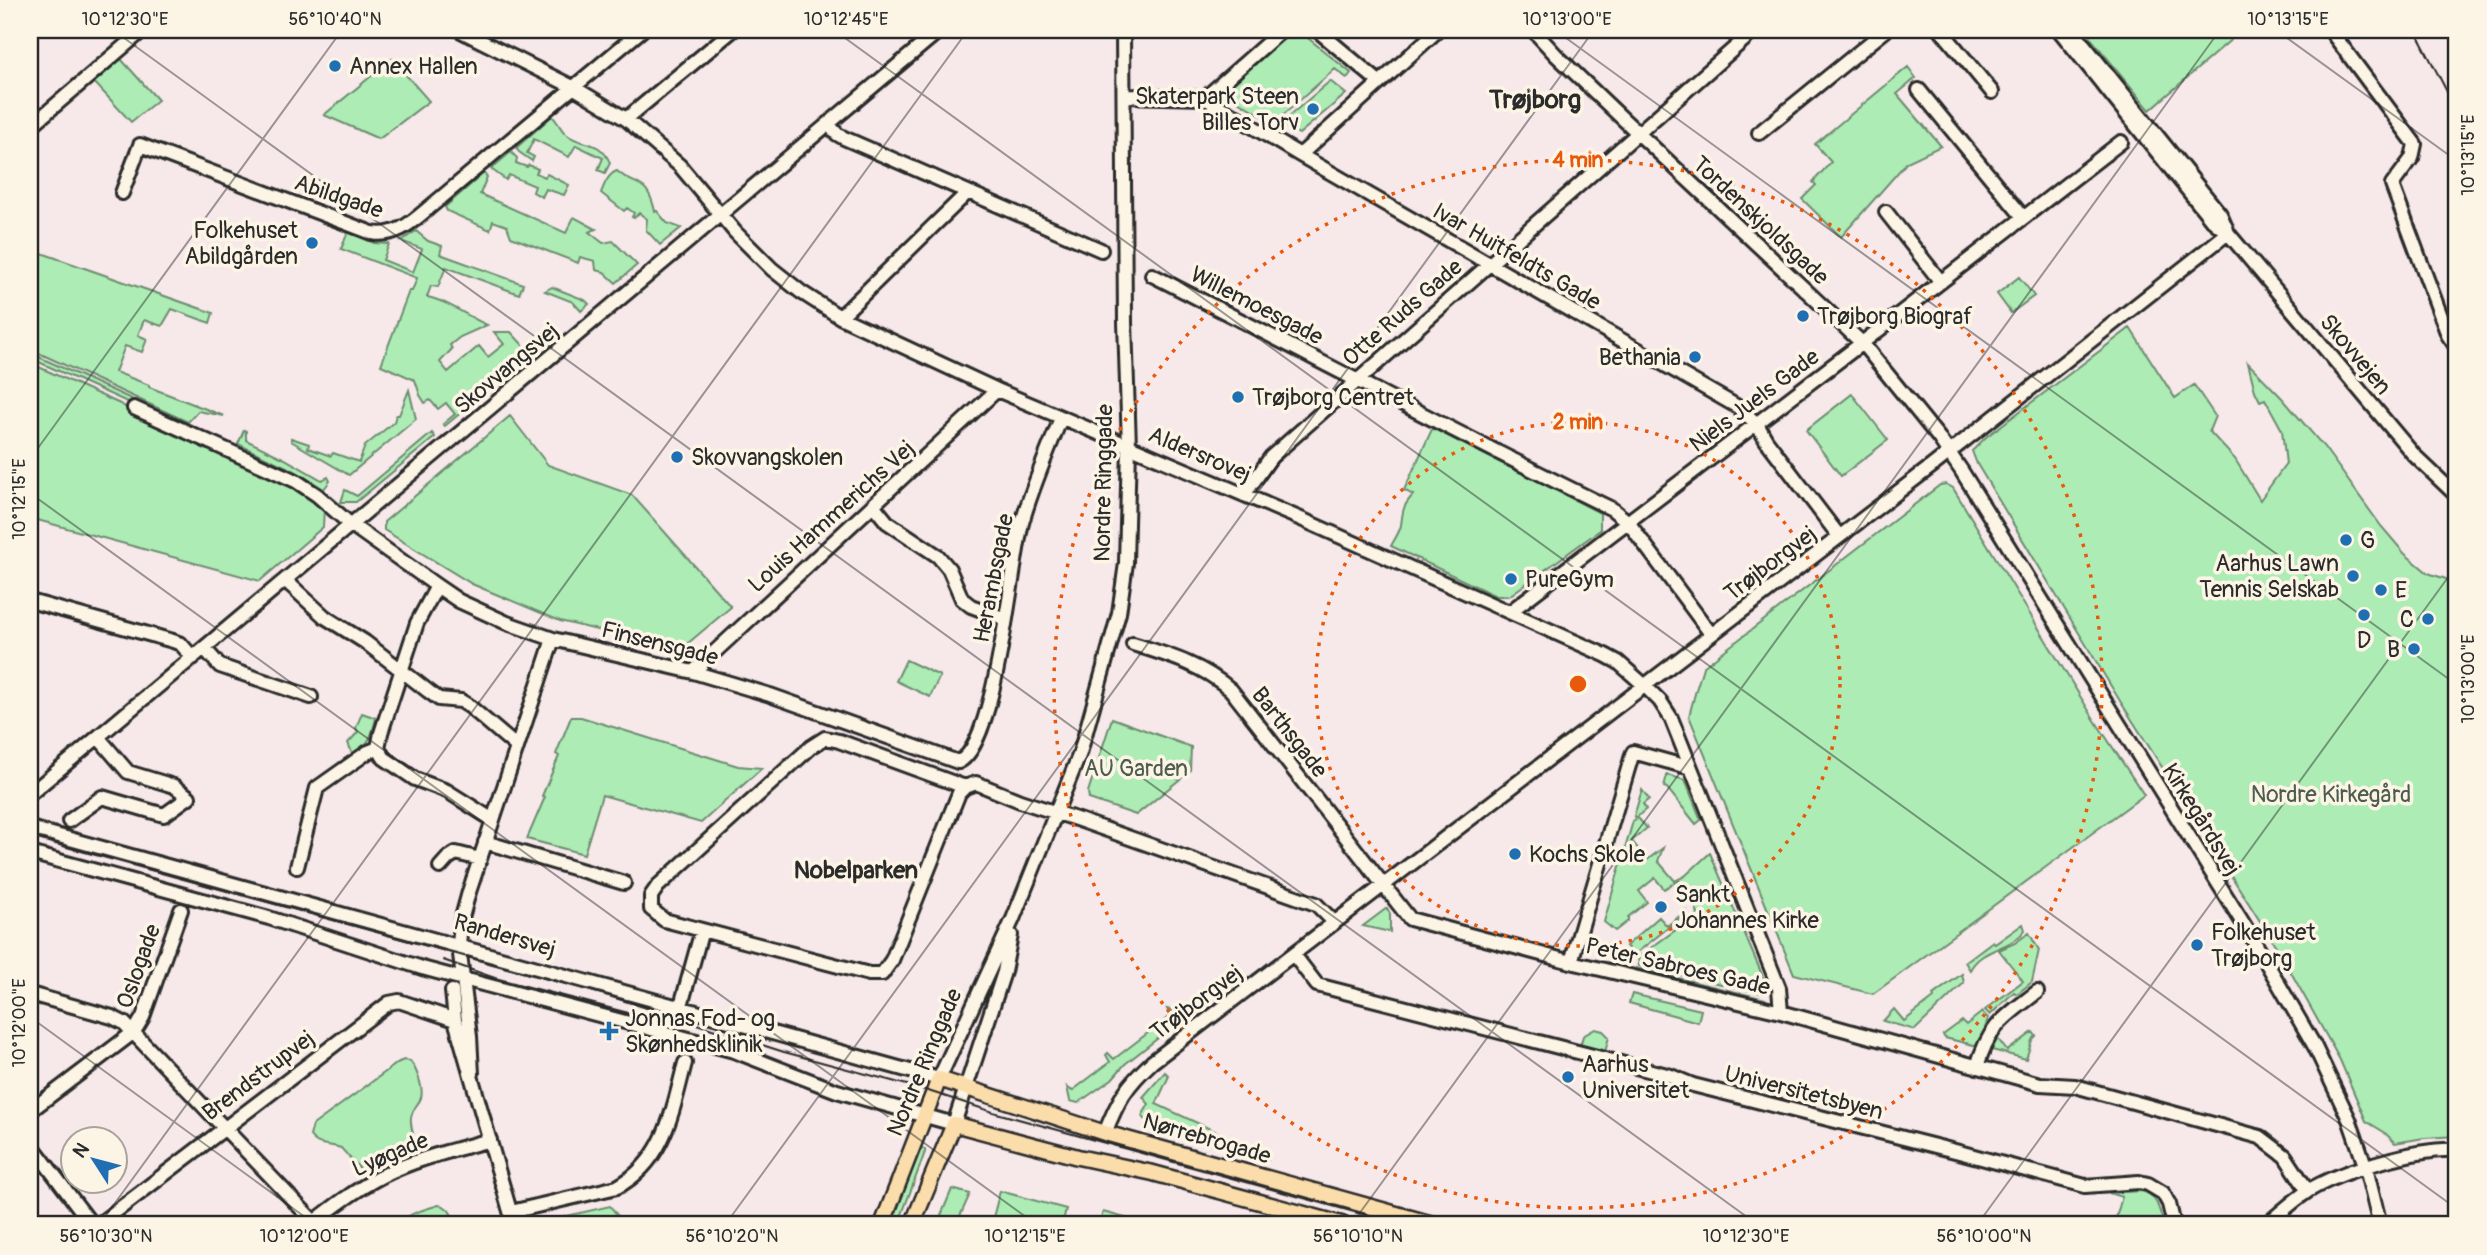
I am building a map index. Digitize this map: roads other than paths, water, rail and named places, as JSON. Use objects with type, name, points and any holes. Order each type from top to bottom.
[{"type":"main road","name":"Randersvej","points":[[939,1079],[967,1087]]},
{"type":"main road","name":"Nordre Ringgade","points":[[882,1225],[939,1079]]},
{"type":"main road","name":"Nørrebrogade","points":[[967,1087],[1105,1133],[1436,1225]]},
{"type":"main road","name":"Nordre Ringgade","points":[[912,1225],[954,1124]]},
{"type":"main road","name":"Nørrebrogade","points":[[954,1124],[1078,1157],[1153,1173],[1345,1225]]},
{"type":"street","points":[[30,127],[143,30]]},
{"type":"street","name":"Aldersrovej","points":[[459,30],[477,33],[626,119],[680,166],[772,269],[840,317],[1061,418],[1511,611],[1618,662],[1644,685],[1666,710],[1779,988],[1781,1012]]},
{"type":"street","points":[[573,86],[642,30]]},
{"type":"street","points":[[626,119],[733,30]]},
{"type":"street","name":"Skovvangsvej","points":[[30,794],[940,30]]},
{"type":"street","name":"Nordre Ringgade","points":[[939,1079],[1013,919],[1057,813],[1080,753],[1119,613],[1126,563],[1129,447],[1123,30]]},
{"type":"street","points":[[1205,98],[1282,30]]},
{"type":"street","points":[[1318,30],[1379,82]]},
{"type":"street","points":[[1300,155],[1438,30]]},
{"type":"street","name":"Tordenskjoldsgade","points":[[1533,30],[1556,55],[1862,343],[1949,453]]},
{"type":"street","name":"Otte Ruds Gade","points":[[1244,495],[1271,457],[1755,30]]},
{"type":"street","points":[[1941,30],[1992,92]]},
{"type":"street","points":[[2059,30],[2213,220],[2228,233]]},
{"type":"street","points":[[2072,30],[2220,214],[2228,233]]},
{"type":"street","points":[[2330,30],[2415,144],[2412,158],[2392,185],[2448,335],[2457,348]]},
{"type":"street","points":[[1759,133],[1879,32]]},
{"type":"street","name":"Abildgade","points":[[122,193],[140,145],[372,233],[393,234],[428,209],[573,86]]},
{"type":"street","points":[[1919,90],[2023,217]]},
{"type":"street","name":"Ivar Huitfeldts Gade","points":[[1124,96],[1205,98],[1738,407],[1757,424],[1766,440],[1839,536]]},
{"type":"street","points":[[828,124],[844,138],[1101,250]]},
{"type":"street","name":"Niels Juels Gade","points":[[1511,611],[2121,142]]},
{"type":"street","points":[[840,317],[968,192]]},
{"type":"street","points":[[1886,212],[1941,282]]},
{"type":"street","name":"Trøjborgvej","points":[[1105,1133],[1117,1101],[1132,1080],[1152,1062],[1949,453],[2228,233]]},
{"type":"street","name":"Skovvejen","points":[[2228,233],[2414,455],[2457,496]]},
{"type":"street","name":"Willemoesgade","points":[[1152,275],[1358,379],[1439,424],[1612,509],[1628,522],[1711,634]]},
{"type":"street","name":"Louis Hammerichs Vej","points":[[693,672],[998,390]]},
{"type":"street","name":"Finsensgade","points":[[134,408],[296,481],[317,495],[350,524],[459,601],[506,623],[554,639],[693,672],[806,707],[954,761],[964,760],[972,748]]},
{"type":"street","name":"Herambsgade","points":[[972,748],[995,679],[1021,527],[1061,418]]},
{"type":"street","name":"Kirkegårdsvej","points":[[1949,453],[2251,936],[2330,1076],[2366,1168],[2380,1225]]},
{"type":"street","points":[[874,506],[887,522],[938,556],[949,569],[962,599],[971,606],[1006,619]]},
{"type":"street","points":[[285,580],[325,617],[365,642],[439,699],[461,701],[517,747]]},
{"type":"street","points":[[437,586],[417,623],[378,748],[384,758],[415,779],[447,791],[493,820]]},
{"type":"street","points":[[30,601],[173,641],[181,645],[193,658]]},
{"type":"street","points":[[472,1074],[470,1036],[461,978],[461,921],[554,639]]},
{"type":"street","name":"Barthsgade","points":[[1133,644],[1184,661],[1213,676],[1231,690],[1382,886]]},
{"type":"street","points":[[204,649],[220,666],[311,697]]},
{"type":"street","points":[[69,821],[102,797],[164,815],[189,797],[174,786],[128,772],[98,737]]},
{"type":"street","points":[[965,787],[825,738],[817,742],[654,891],[651,896],[652,909],[659,918],[869,974],[882,974],[892,960],[959,793],[965,787],[976,783],[1317,904],[1334,922]]},
{"type":"street","points":[[297,867],[317,788],[368,752],[378,748]]},
{"type":"street","points":[[1571,962],[1633,752],[1691,768]]},
{"type":"street","name":"Randersvej","points":[[30,828],[939,1079]]},
{"type":"street","points":[[485,842],[624,883]]},
{"type":"street","points":[[30,853],[270,918],[422,968],[734,1051],[837,1091],[925,1116]]},
{"type":"street","points":[[440,867],[456,853],[480,859]]},
{"type":"street","name":"Peter Sabroes Gade","points":[[1382,886],[1410,919],[1571,962],[1781,1012],[2040,1084],[2075,1086],[2260,1137],[2285,1156],[2308,1191]]},
{"type":"street","name":"Oslogade","points":[[30,1111],[134,1032],[143,1017],[181,909]]},
{"type":"street","name":"Nordre Ringgade","points":[[954,1124],[1004,972],[1013,919]]},
{"type":"street","points":[[680,1009],[702,930]]},
{"type":"street","name":"Universitetsbyen","points":[[1293,955],[1317,985],[1349,994],[1671,1076],[1693,1085],[1959,1152],[2065,1182],[2085,1186],[2139,1182],[2148,1184],[2163,1193],[2174,1225]]},
{"type":"street","points":[[452,991],[454,1020],[472,1074],[512,1219],[627,1182],[658,1149],[670,1120],[685,1063]]},
{"type":"street","points":[[1977,1067],[1984,1043],[1993,1028],[2037,992]]},
{"type":"street","points":[[30,993],[124,1023],[313,1224]]},
{"type":"street","name":"Brendstrupvej","points":[[98,1225],[389,1003],[404,1002],[454,1020]]},
{"type":"street","name":"Nørrebrogade","points":[[925,1116],[954,1124]]},
{"type":"street","name":"Lyøgade","points":[[313,1224],[346,1196],[384,1175],[490,1140]]},
{"type":"street","points":[[30,1143],[92,1225]]},
{"type":"street","points":[[2266,1225],[2308,1191],[2366,1168],[2428,1151],[2457,1150]]},
{"type":"tram line","points":[[2415,30],[2457,111]]},
{"type":"tram line","points":[[30,837],[606,995],[784,1052],[1401,1225]]},
{"type":"tram line","points":[[443,960],[495,978],[655,1020]]},
{"type":"place","name":"Annex Hallen","points":[[335,66]]},
{"type":"place","name":"Skaterpark Steen Billes Torv","points":[[1313,109]]},
{"type":"place","name":"Folkehuset Abildgården","points":[[312,243]]},
{"type":"place","name":"Trøjborg Biograf","points":[[1803,316]]},
{"type":"place","name":"Bethania","points":[[1695,357]]},
{"type":"place","name":"Trøjborg Centret","points":[[1238,397]]},
{"type":"place","name":"Skovvangskolen","points":[[677,457]]},
{"type":"place","name":"G","points":[[2346,540]]},
{"type":"place","name":"Aarhus Lawn Tennis Selskab","points":[[2353,576]]},
{"type":"place","name":"PureGym","points":[[1511,579]]},
{"type":"place","name":"E","points":[[2381,590]]},
{"type":"place","name":"D","points":[[2364,615]]},
{"type":"place","name":"C","points":[[2428,619]]},
{"type":"place","name":"B","points":[[2414,649]]},
{"type":"place","name":"Kochs Skole","points":[[1515,854]]},
{"type":"place","name":"Sankt Johannes Kirke","points":[[1661,907]]},
{"type":"place","name":"Folkehuset Trøjborg","points":[[2197,945]]},
{"type":"place","name":"Jonnas Fod- og Skønhedsklinik","points":[[609,1031]]},
{"type":"place","name":"Aarhus Universitet","points":[[1568,1077]]},
{"type":"district","name":"Trøjborg","points":[[1535,99]]},
{"type":"district","name":"Nobelparken","points":[[856,870]]},
{"type":"park label","name":"AU Garden","points":[[1136,768]]},
{"type":"park label","name":"Nordre Kirkegård","points":[[2331,794]]}]
